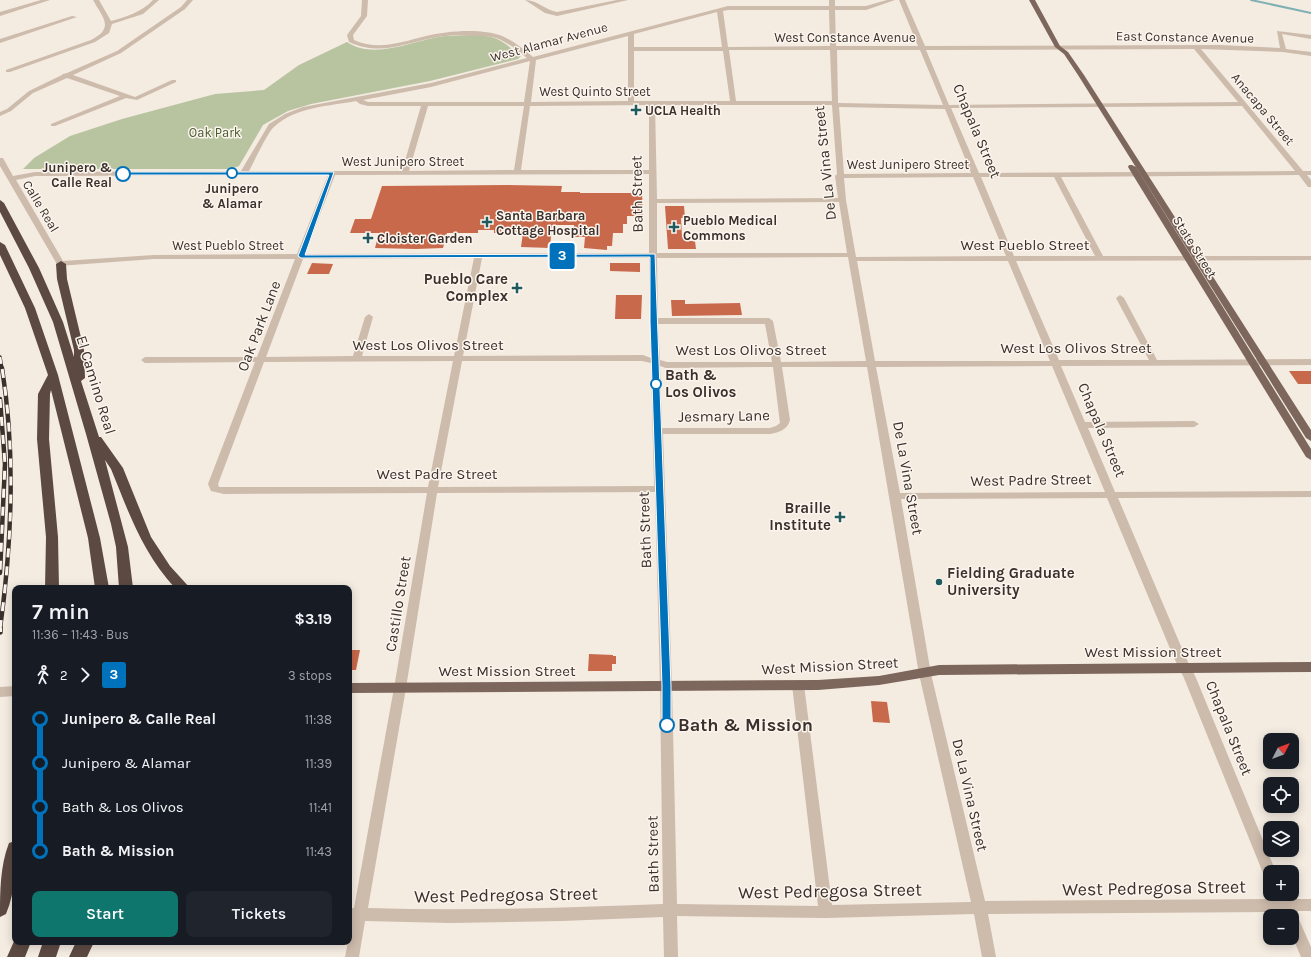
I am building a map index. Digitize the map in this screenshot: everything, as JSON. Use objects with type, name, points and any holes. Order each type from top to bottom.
[{"type":"highway","name":"El Camino Real","points":[[0,203],[49,299],[58,322],[92,434],[117,524],[122,547],[126,585]]},
{"type":"highway","points":[[0,245],[30,308],[53,375],[94,538],[102,585]]},
{"type":"highway","points":[[61,264],[62,279],[79,350],[81,397]]},
{"type":"highway","points":[[52,585],[52,537],[43,438],[44,394],[53,375]]},
{"type":"highway","points":[[92,434],[117,468],[145,537],[165,569],[180,585]]},
{"type":"highway","points":[[0,909],[12,860]]},
{"type":"highway","points":[[16,957],[21,945]]},
{"type":"highway","points":[[47,957],[51,945]]},
{"type":"highway","points":[[78,957],[84,945]]},
{"type":"main road","name":"State Street","points":[[1032,0],[1060,48],[1060,53],[1197,258],[1311,438]]},
{"type":"main road","name":"State Street","points":[[1140,174],[1187,258],[1311,457]]},
{"type":"main road","name":"West Mission Street","points":[[352,688],[798,685],[882,681],[911,677],[939,670],[1311,667]]},
{"type":"street","points":[[0,14],[47,0]]},
{"type":"street","points":[[8,71],[93,41],[107,32],[109,23],[96,0]]},
{"type":"street","points":[[109,23],[138,14],[148,8],[156,0]]},
{"type":"street","points":[[0,114],[9,110],[31,92],[65,75],[119,52],[183,8],[190,0]]},
{"type":"street","points":[[365,0],[364,16],[350,36],[351,41],[357,44],[387,47],[441,35],[488,35],[506,41],[535,62],[527,103],[517,172]]},
{"type":"street","points":[[528,0],[549,13],[563,13],[625,0]]},
{"type":"street","name":"De La Vina Street","points":[[832,0],[832,47],[839,176],[842,200],[925,674],[989,957]]},
{"type":"street","name":"West Alamar Avenue","points":[[244,173],[267,129],[276,121],[304,109],[431,85],[533,60],[720,10],[735,8],[868,7],[892,0]]},
{"type":"street","name":"Chapala Street","points":[[902,0],[1110,494],[1186,668],[1267,865]]},
{"type":"street","points":[[720,10],[733,102]]},
{"type":"street","points":[[0,41],[74,17]]},
{"type":"street","points":[[1283,50],[1279,32],[1311,37]]},
{"type":"street","points":[[631,34],[631,103]]},
{"type":"street","name":"West Constance Avenue","points":[[631,49],[832,47],[1060,48]]},
{"type":"street","name":"East Constance Avenue","points":[[1060,48],[1237,48],[1283,50],[1311,54]]},
{"type":"street","name":"Anacapa Street","points":[[1196,48],[1311,185]]},
{"type":"street","points":[[65,75],[135,99],[174,81]]},
{"type":"street","points":[[53,125],[125,96]]},
{"type":"street","name":"West Quinto Street","points":[[358,99],[365,104],[733,102],[947,105],[1243,104]]},
{"type":"street","name":"Bath Street","points":[[652,103],[654,322],[666,686],[671,957]]},
{"type":"street","points":[[405,173],[425,104]]},
{"type":"street","name":"Calle Real","points":[[0,160],[61,264]]},
{"type":"street","name":"West Junipero Street","points":[[11,179],[35,174],[652,172]]},
{"type":"street","name":"Oak Park Lane","points":[[215,489],[213,484],[332,173]]},
{"type":"street","name":"West Junipero Street","points":[[839,176],[1057,176],[1311,173]]},
{"type":"street","points":[[1057,176],[1100,258]]},
{"type":"street","points":[[654,201],[842,200]]},
{"type":"street","name":"West Pueblo Street","points":[[61,264],[141,258],[301,256],[653,256],[1012,259],[1311,258]]},
{"type":"street","name":"Castillo Street","points":[[352,957],[354,914],[400,688],[433,489],[478,256]]},
{"type":"street","points":[[1120,298],[1154,362]]},
{"type":"street","points":[[357,360],[369,317]]},
{"type":"street","name":"Jesmary Lane","points":[[654,322],[769,320],[785,420],[785,423],[779,429],[770,431],[658,431]]},
{"type":"street","name":"West Los Olivos Street","points":[[145,360],[643,358],[666,365],[1311,362]]},
{"type":"street","points":[[1081,425],[1194,424]]},
{"type":"street","name":"West Padre Street","points":[[215,489],[224,491],[660,489]]},
{"type":"street","name":"West Padre Street","points":[[895,496],[1311,494]]},
{"type":"street","points":[[798,685],[826,912]]},
{"type":"street","points":[[0,692],[12,691]]},
{"type":"street","name":"West Pedregosa Street","points":[[354,914],[450,917],[562,916],[671,910],[826,912],[979,908],[1311,905]]},
{"type":"street","points":[[1299,936],[1308,957]]},
{"type":"green space","name":"Oak Park","points":[[445,36],[488,36],[506,44],[521,56],[518,59],[430,81],[311,104],[288,111],[263,125],[239,166],[231,169],[23,169],[34,158],[70,136],[122,119],[215,94],[264,90],[299,65],[347,42],[370,50],[396,47]]},
{"type":"building","points":[[382,186],[562,186],[561,192],[642,193],[643,216],[627,216],[627,224],[623,224],[623,233],[613,233],[612,246],[607,246],[607,250],[584,248],[585,237],[573,237],[574,225],[552,225],[550,248],[521,247],[523,233],[494,233],[494,230],[478,230],[478,233],[447,233],[443,248],[416,249],[375,248],[379,233],[350,233],[355,219],[371,219]]},
{"type":"building","name":"Pueblo Medical Commons","points":[[665,206],[684,206],[685,218],[681,218],[682,237],[688,237],[689,241],[695,241],[696,249],[668,249]]},
{"type":"building","points":[[312,263],[333,264],[329,274],[307,274]]},
{"type":"building","points":[[610,263],[640,263],[640,272],[610,271]]},
{"type":"building","points":[[616,295],[642,295],[641,319],[615,319]]},
{"type":"building","points":[[671,300],[685,300],[685,304],[740,303],[742,315],[672,316]]},
{"type":"building","points":[[1289,371],[1311,371],[1311,384],[1298,384]]},
{"type":"building","points":[[352,650],[360,650],[356,670],[352,670]]},
{"type":"building","points":[[589,654],[616,656],[616,664],[612,664],[612,671],[588,671]]},
{"type":"building","points":[[871,701],[887,702],[890,723],[873,722]]},
{"type":"waterway","points":[[1251,0],[1311,13]]},
{"type":"railway","points":[[0,357],[2,369]]},
{"type":"railway","points":[[0,629],[10,531],[11,498],[9,433],[2,368]]},
{"type":"railway","points":[[0,399],[5,464],[0,573]]},
{"type":"bus line","name":"3","points":[[123,174],[332,173],[301,256],[653,256],[667,725]]},
{"type":"place","name":"UCLA Health","points":[[636,110]]},
{"type":"place","name":"Junipero & Alamar","points":[[232,173]]},
{"type":"place","name":"Junipero & Calle Real","points":[[123,174]]},
{"type":"place","name":"Santa Barbara Cottage Hospital","points":[[487,222]]},
{"type":"place","name":"Pueblo Medical Commons","points":[[674,227]]},
{"type":"place","name":"Cloister Garden","points":[[368,238]]},
{"type":"place","name":"Pueblo Care Complex","points":[[517,288]]},
{"type":"place","name":"Bath & Los Olivos","points":[[656,384]]},
{"type":"place","name":"Braille Institute","points":[[840,517]]},
{"type":"place","name":"Fielding Graduate University","points":[[939,582]]},
{"type":"place","name":"Bath & Mission","points":[[667,725]]}]
